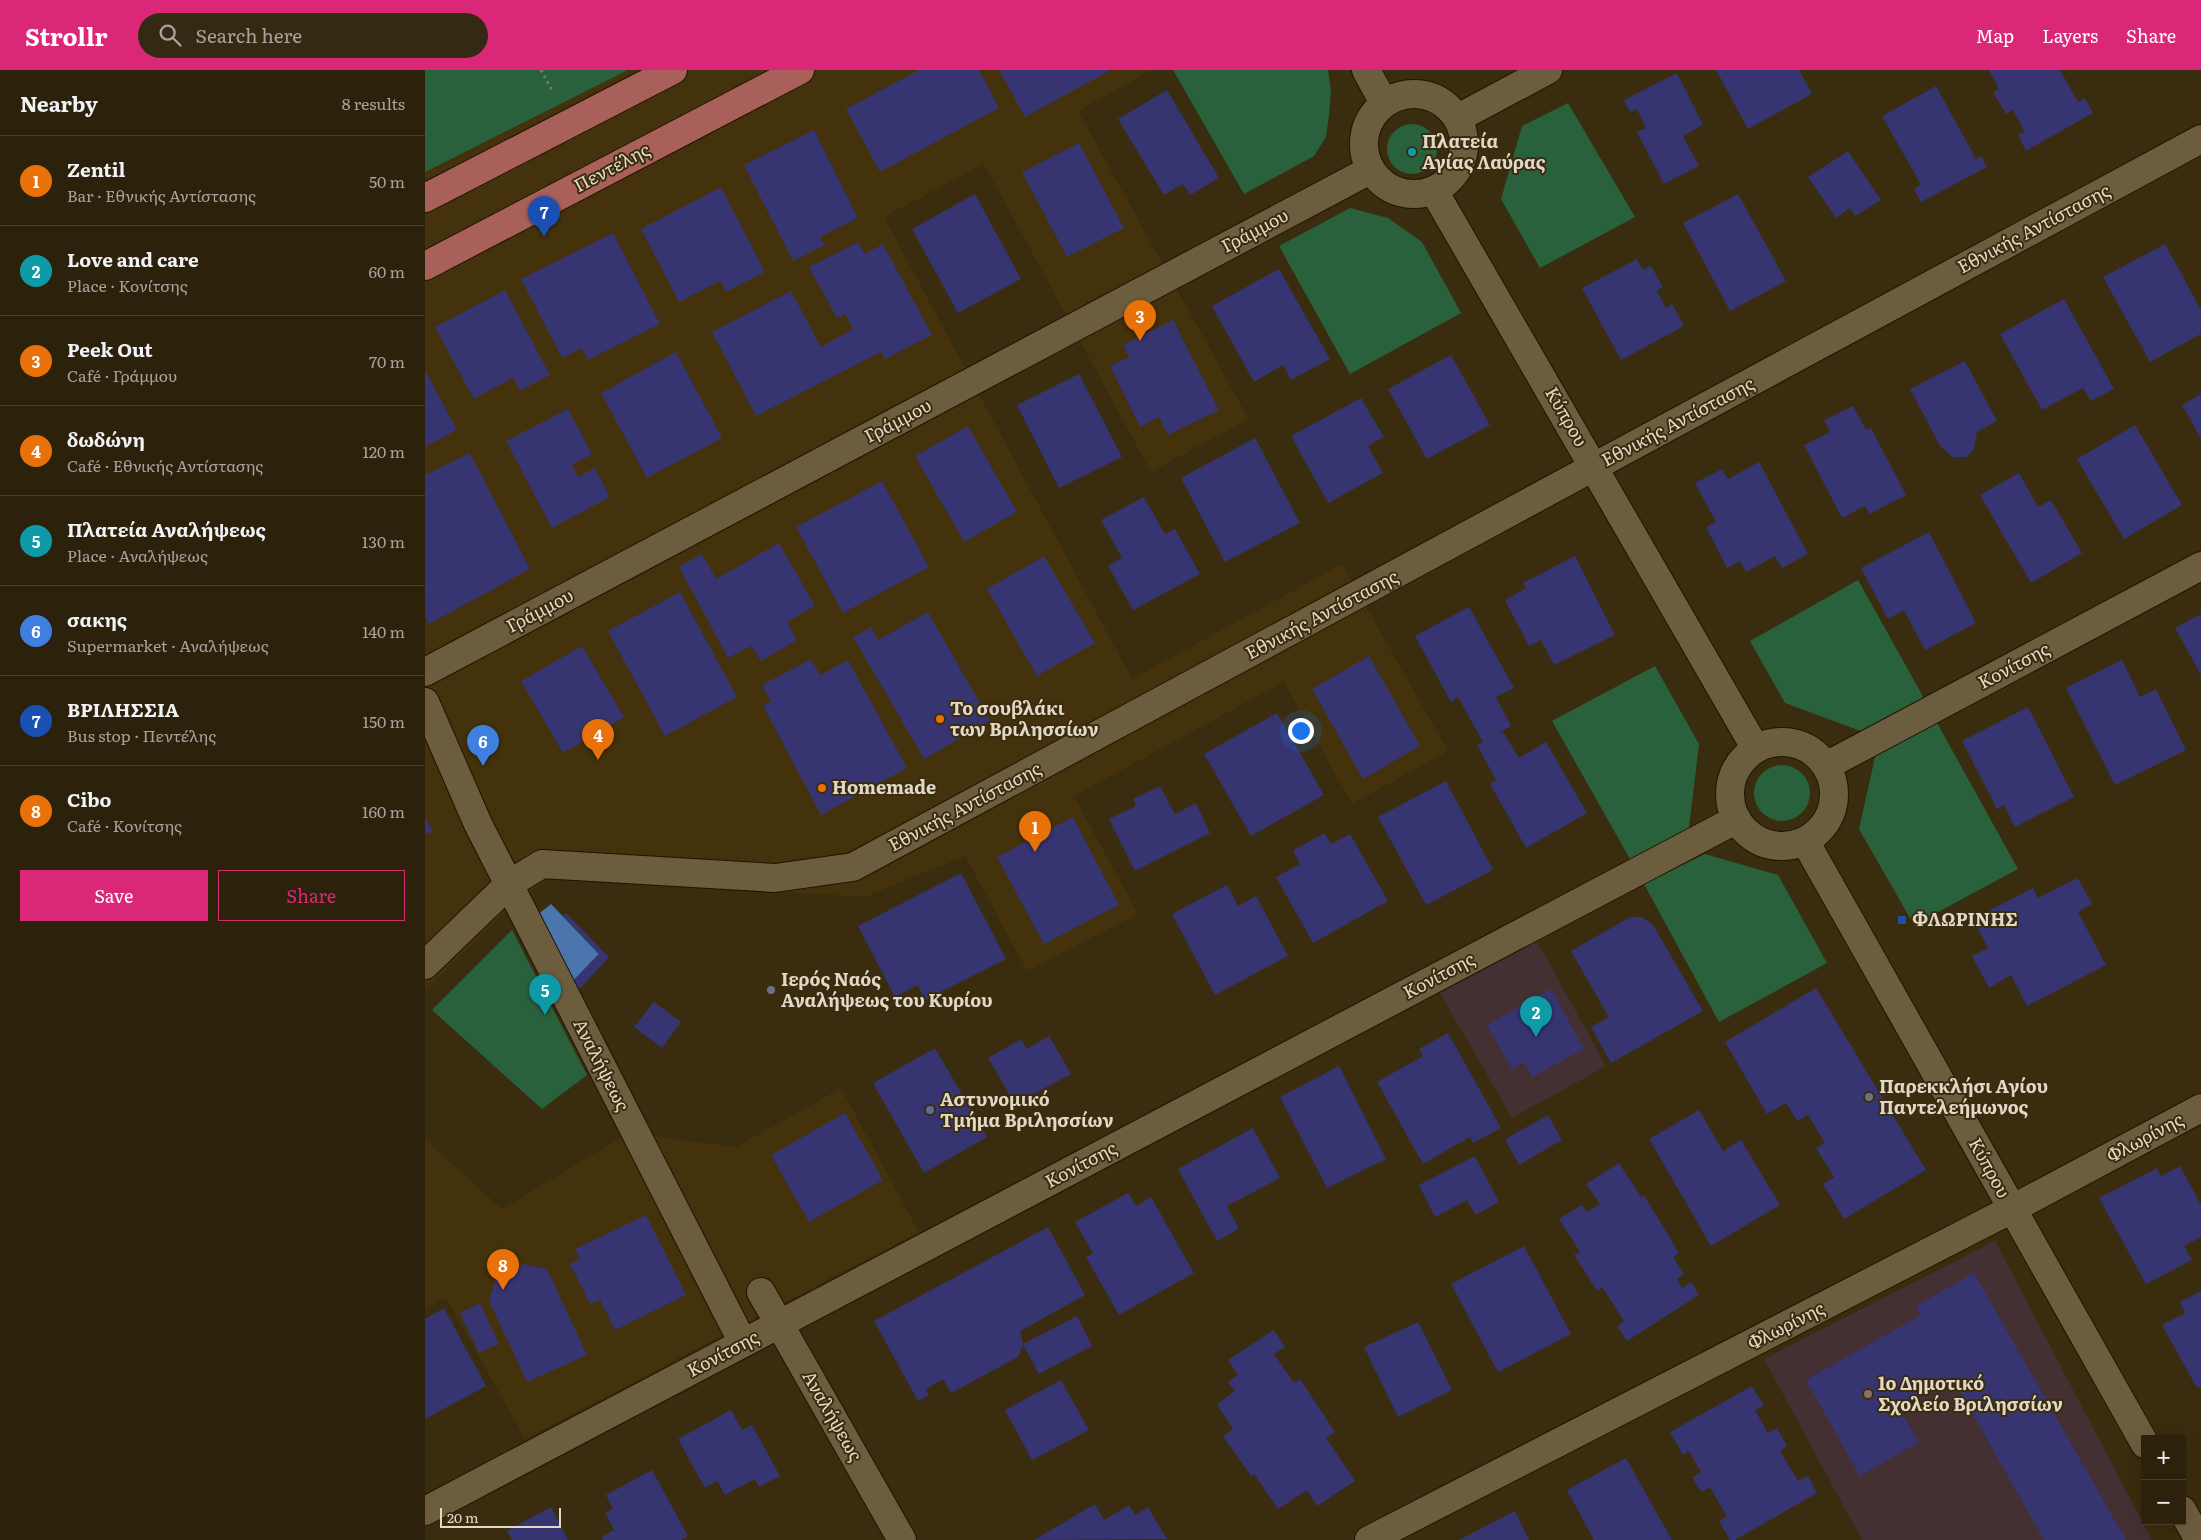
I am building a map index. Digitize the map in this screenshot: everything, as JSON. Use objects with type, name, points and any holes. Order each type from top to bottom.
[{"type":"main road","points":[[425,198],[673,70]]},
{"type":"main road","name":"Πεντέλης","points":[[425,266],[800,70]]},
{"type":"street","points":[[1366,70],[1384,103]]},
{"type":"street","points":[[1458,118],[1548,70]]},
{"type":"street","points":[[1403,94],[1425,94],[1443,103],[1458,118],[1464,135],[1464,152],[1459,168],[1448,182],[1434,191],[1419,195],[1391,190],[1370,170],[1365,156],[1363,141],[1370,120],[1384,103],[1403,94]]},
{"type":"street","name":"Εθνικής Αντίστασης","points":[[425,965],[509,884],[543,864],[775,878],[853,867],[1595,468],[2201,139]]},
{"type":"street","name":"Γράμμου","points":[[425,672],[1370,170]]},
{"type":"street","name":"Κύπρου","points":[[1434,191],[1756,749]]},
{"type":"street","name":"Κονίτσης","points":[[1826,766],[2201,566]]},
{"type":"street","name":"Αναλήψεως","points":[[425,702],[478,824],[743,1343]]},
{"type":"street","points":[[1775,742],[1795,743],[1813,751],[1826,766],[1833,782],[1835,799],[1829,817],[1819,830],[1805,841],[1789,845],[1774,845],[1759,840],[1746,831],[1737,819],[1731,800],[1732,780],[1741,762],[1756,749],[1775,742]]},
{"type":"street","name":"Κονίτσης","points":[[425,1511],[1737,819]]},
{"type":"street","name":"Κύπρου","points":[[1805,841],[2141,1437]]},
{"type":"street","name":"Φλωρίνης","points":[[1369,1540],[2013,1209],[2201,1108]]},
{"type":"street","name":"Αναλήψεως","points":[[761,1292],[902,1540]]},
{"type":"street","points":[[2186,1517],[2199,1540]]},
{"type":"shaded area","points":[[425,70],[1152,70],[1078,111],[1249,419],[1151,472],[984,164],[884,217],[1132,679],[1342,564],[1448,751],[1352,804],[1284,682],[1074,796],[1138,914],[1027,971],[965,856],[865,897],[550,879],[515,902],[425,990]]},
{"type":"shaded area","points":[[1537,941],[1606,1066],[1512,1118],[1440,993]]},
{"type":"shaded area","points":[[841,1088],[919,1232],[525,1439],[446,1298],[425,1309],[425,1139],[502,1209],[628,1133],[736,1147]]},
{"type":"shaded area","points":[[1995,1241],[2141,1519],[2141,1525],[2144,1525],[2152,1540],[1862,1540],[1764,1359]]},
{"type":"green space","points":[[425,70],[628,70],[425,172]]},
{"type":"green space","points":[[1173,70],[1328,70],[1331,91],[1326,137],[1314,156],[1244,194]]},
{"type":"green space","points":[[1568,103],[1635,217],[1540,268],[1501,199],[1522,126]]},
{"type":"green space","name":"Πλατεία Αγίας Λαύρας","points":[[1407,124],[1417,124],[1430,131],[1437,144],[1437,154],[1430,167],[1417,174],[1407,174],[1398,170],[1391,163],[1387,154],[1387,144],[1391,135],[1398,128]]},
{"type":"green space","points":[[1350,208],[1388,218],[1422,242],[1461,313],[1350,374],[1279,246]]},
{"type":"green space","points":[[1858,580],[1925,700],[1866,733],[1785,703],[1750,641]]},
{"type":"green space","points":[[1655,666],[1699,744],[1689,828],[1630,859],[1552,721]]},
{"type":"green space","points":[[1936,721],[2018,869],[1914,925],[1859,829],[1876,753]]},
{"type":"green space","points":[[1777,765],[1787,765],[1802,773],[1808,782],[1810,793],[1808,804],[1802,813],[1787,821],[1777,821],[1766,816],[1759,809],[1754,798],[1754,788],[1759,777],[1766,770]]},
{"type":"green space","points":[[1705,854],[1778,875],[1827,963],[1719,1022],[1644,884]]},
{"type":"green space","points":[[512,930],[587,1075],[542,1109],[432,1010]]},
{"type":"water","points":[[551,904],[599,954],[571,983],[536,916]]},
{"type":"building","points":[[919,70],[979,70],[999,108],[880,172],[846,109]]},
{"type":"building","points":[[999,70],[1111,70],[1025,117]]},
{"type":"building","points":[[1716,70],[1799,70],[1812,94],[1748,129]]},
{"type":"building","points":[[1989,70],[2060,70],[2078,102],[2085,98],[2093,113],[2026,151],[2018,135],[2025,132],[2013,110],[2006,114],[1993,92],[1999,89]]},
{"type":"building","points":[[1677,73],[1703,125],[1683,136],[1699,166],[1664,184],[1637,132],[1646,128],[1637,109],[1630,112],[1624,100]]},
{"type":"building","points":[[1936,86],[1976,159],[1981,156],[1987,167],[1921,202],[1914,189],[1921,185],[1882,116]]},
{"type":"building","points":[[1167,90],[1219,178],[1190,195],[1183,184],[1164,195],[1118,119]]},
{"type":"building","points":[[814,130],[858,218],[820,237],[825,245],[793,261],[744,165]]},
{"type":"building","points":[[1079,143],[1124,228],[1067,257],[1022,172]]},
{"type":"building","points":[[1848,151],[1881,200],[1855,216],[1850,208],[1836,218],[1808,177]]},
{"type":"building","points":[[721,187],[765,272],[726,292],[720,281],[679,302],[641,229]]},
{"type":"building","points":[[975,194],[1021,279],[958,313],[912,229]]},
{"type":"building","points":[[1738,194],[1786,281],[1730,311],[1683,223]]},
{"type":"building","points":[[613,233],[660,324],[588,360],[582,348],[562,358],[521,279]]},
{"type":"building","points":[[858,242],[865,254],[883,244],[932,335],[885,359],[881,352],[756,416],[712,332],[791,291],[821,347],[853,329],[845,314],[837,318],[809,267]]},
{"type":"building","points":[[2165,244],[2201,310],[2201,334],[2150,362],[2103,277]]},
{"type":"building","points":[[1637,259],[1643,270],[1651,266],[1663,287],[1657,291],[1666,308],[1672,304],[1684,326],[1621,360],[1582,288]]},
{"type":"building","points":[[1279,269],[1330,359],[1291,380],[1283,365],[1254,382],[1212,306]]},
{"type":"building","points":[[505,290],[550,375],[520,391],[513,378],[474,399],[435,327]]},
{"type":"building","points":[[2064,299],[2114,389],[2091,401],[2083,388],[2042,410],[2000,334]]},
{"type":"building","points":[[1173,320],[1219,410],[1168,435],[1159,417],[1140,427],[1110,366],[1129,357],[1123,345]]},
{"type":"building","points":[[676,352],[722,438],[647,478],[601,393]]},
{"type":"building","points":[[1451,355],[1490,425],[1427,459],[1388,389]]},
{"type":"building","points":[[1965,361],[1997,421],[1977,432],[1974,449],[1967,457],[1952,457],[1940,446],[1910,389]]},
{"type":"building","points":[[425,370],[457,430],[425,447]]},
{"type":"building","points":[[1079,374],[1122,457],[1059,488],[1017,405]]},
{"type":"building","points":[[2201,394],[2201,439],[2182,405]]},
{"type":"building","points":[[1361,398],[1384,437],[1368,446],[1383,473],[1328,503],[1291,436]]},
{"type":"building","points":[[1853,406],[1866,430],[1871,428],[1906,495],[1869,514],[1865,506],[1842,518],[1804,445],[1830,432],[1824,420]]},
{"type":"building","points":[[568,409],[592,454],[572,465],[578,477],[595,468],[610,497],[552,528],[506,441]]},
{"type":"building","points":[[2135,425],[2182,505],[2124,539],[2077,459]]},
{"type":"building","points":[[968,426],[1017,512],[964,542],[915,456]]},
{"type":"building","points":[[1255,438],[1300,523],[1225,562],[1181,478]]},
{"type":"building","points":[[470,453],[530,569],[429,624],[425,616],[425,475]]},
{"type":"building","points":[[1759,462],[1808,554],[1782,568],[1775,556],[1746,572],[1740,561],[1727,568],[1706,527],[1716,522],[1695,483],[1722,469],[1728,479]]},
{"type":"building","points":[[2019,473],[2038,507],[2051,500],[2082,553],[2031,583],[1980,495]]},
{"type":"building","points":[[882,481],[929,567],[843,613],[796,527]]},
{"type":"building","points":[[1144,497],[1165,534],[1175,529],[1200,574],[1133,610],[1108,566],[1122,558],[1101,520]]},
{"type":"building","points":[[1929,532],[1976,623],[1925,650],[1904,610],[1888,619],[1861,568]]},
{"type":"building","points":[[779,543],[815,606],[787,622],[797,640],[761,661],[751,646],[728,658],[679,567],[702,554],[716,579]]},
{"type":"building","points":[[1044,556],[1095,643],[1037,676],[987,589]]},
{"type":"building","points":[[1575,556],[1615,635],[1554,665],[1541,640],[1529,646],[1505,600],[1526,588],[1523,583]]},
{"type":"building","points":[[680,592],[737,697],[665,736],[608,631]]},
{"type":"building","points":[[1469,607],[1514,688],[1496,697],[1511,726],[1494,736],[1503,732],[1519,758],[1546,742],[1587,813],[1526,848],[1490,784],[1496,780],[1477,745],[1483,742],[1458,697],[1451,702],[1415,636]]},
{"type":"building","points":[[928,612],[990,721],[924,759],[853,637],[871,627],[878,640]]},
{"type":"building","points":[[2201,614],[2201,675],[2175,628]]},
{"type":"building","points":[[582,646],[624,717],[563,753],[521,681]]},
{"type":"building","points":[[1369,656],[1420,746],[1363,779],[1312,689]]},
{"type":"building","points":[[811,659],[820,675],[848,660],[907,768],[821,815],[763,706],[771,702],[762,685]]},
{"type":"building","points":[[2122,660],[2140,697],[2156,689],[2186,750],[2115,785],[2066,688]]},
{"type":"building","points":[[2028,707],[2074,797],[2015,827],[2004,805],[1997,809],[1962,741]]},
{"type":"building","points":[[1277,713],[1324,795],[1251,836],[1204,754]]},
{"type":"building","points":[[1446,781],[1493,870],[1426,905],[1378,817]]},
{"type":"building","points":[[1160,786],[1175,814],[1196,803],[1210,833],[1135,871],[1109,819],[1136,806],[1133,799]]},
{"type":"building","points":[[425,817],[433,831],[425,835]]},
{"type":"building","points":[[1073,817],[1119,905],[1044,944],[997,857]]},
{"type":"building","points":[[1325,833],[1331,844],[1350,834],[1388,901],[1313,943],[1276,877],[1300,864],[1293,850]]},
{"type":"building","points":[[961,873],[1006,959],[925,1000],[918,985],[895,997],[858,926]]},
{"type":"building","points":[[2078,878],[2092,904],[2078,912],[2106,965],[2027,1006],[2011,975],[1989,988],[1972,956],[1988,948],[1973,919],[2033,888],[2038,898]]},
{"type":"building","points":[[1227,885],[1238,906],[1256,896],[1288,956],[1215,995],[1172,914]]},
{"type":"building","points":[[566,913],[609,957],[576,993],[571,983],[599,954],[563,916]]},
{"type":"building","points":[[1630,917],[1642,917],[1653,925],[1703,1011],[1611,1063],[1591,1027],[1609,1017],[1571,951]]},
{"type":"building","points":[[1816,988],[1926,1170],[1844,1219],[1823,1184],[1834,1177],[1816,1148],[1825,1143],[1808,1115],[1797,1121],[1786,1103],[1767,1114],[1725,1042]]},
{"type":"building","points":[[1551,989],[1584,1049],[1532,1077],[1524,1062],[1512,1069],[1487,1025]]},
{"type":"building","points":[[654,1002],[681,1022],[662,1048],[634,1027]]},
{"type":"building","points":[[1448,1033],[1501,1128],[1473,1143],[1470,1137],[1423,1164],[1377,1082],[1423,1056],[1419,1049]]},
{"type":"building","points":[[1049,1036],[1071,1074],[1015,1104],[988,1058],[1021,1039],[1027,1049]]},
{"type":"building","name":"Αστυνομικό Τμήμα Βριλησσίων","points":[[935,1048],[987,1137],[924,1173],[873,1083]]},
{"type":"building","points":[[1339,1066],[1386,1159],[1327,1188],[1280,1097]]},
{"type":"building","points":[[1699,1110],[1723,1151],[1741,1140],[1780,1205],[1711,1246],[1649,1139]]},
{"type":"building","points":[[845,1113],[883,1180],[809,1222],[771,1155]]},
{"type":"building","points":[[1548,1115],[1562,1140],[1519,1165],[1505,1139]]},
{"type":"building","points":[[1253,1128],[1280,1178],[1227,1206],[1239,1229],[1217,1241],[1178,1169]]},
{"type":"building","points":[[1475,1156],[1499,1202],[1475,1215],[1467,1200],[1435,1217],[1419,1185]]},
{"type":"building","points":[[1619,1163],[1641,1197],[1644,1195],[1679,1253],[1673,1257],[1684,1274],[1677,1279],[1682,1288],[1691,1282],[1699,1295],[1627,1341],[1617,1326],[1624,1321],[1602,1287],[1597,1291],[1574,1255],[1580,1252],[1559,1219],[1582,1205],[1587,1212],[1600,1204],[1586,1184]]},
{"type":"building","points":[[2180,1166],[2201,1205],[2201,1237],[2184,1246],[2192,1260],[2146,1284],[2099,1198],[2157,1168],[2161,1176]]},
{"type":"building","points":[[1128,1193],[1136,1206],[1151,1197],[1194,1273],[1119,1315],[1086,1257],[1093,1253],[1075,1222]]},
{"type":"building","points":[[646,1215],[686,1295],[615,1330],[600,1300],[590,1304],[570,1264],[580,1259],[575,1249]]},
{"type":"building","points":[[1048,1227],[1085,1295],[1020,1331],[1023,1344],[1018,1357],[951,1393],[943,1379],[926,1389],[929,1395],[918,1401],[874,1321]]},
{"type":"building","points":[[1524,1246],[1571,1334],[1498,1372],[1451,1284]]},
{"type":"building","points":[[524,1264],[547,1269],[587,1355],[527,1382],[489,1301],[496,1278]]},
{"type":"building","name":"1ο Δημοτικό Σχολείο Βριλησσίων","points":[[1974,1273],[2126,1540],[2044,1540],[1952,1377],[1899,1408],[1919,1442],[1860,1476],[1806,1380],[1921,1315],[1916,1306]]},
{"type":"building","points":[[2201,1291],[2201,1386],[2197,1388],[2162,1325],[2185,1313],[2180,1302]]},
{"type":"building","points":[[480,1303],[499,1344],[479,1353],[460,1313]]},
{"type":"building","points":[[444,1308],[486,1386],[425,1419],[425,1319]]},
{"type":"building","points":[[1077,1316],[1092,1346],[1039,1374],[1023,1344]]},
{"type":"building","points":[[1418,1322],[1452,1390],[1398,1417],[1364,1347]]},
{"type":"building","points":[[1274,1330],[1285,1347],[1274,1354],[1294,1383],[1300,1379],[1335,1432],[1326,1438],[1355,1481],[1317,1506],[1307,1490],[1278,1509],[1254,1474],[1251,1476],[1223,1436],[1233,1429],[1217,1404],[1235,1391],[1228,1382],[1238,1375],[1228,1360]]},
{"type":"building","points":[[1061,1380],[1089,1430],[1032,1460],[1005,1410]]},
{"type":"building","points":[[1752,1386],[1764,1406],[1755,1410],[1768,1433],[1777,1428],[1787,1446],[1780,1451],[1798,1481],[1808,1476],[1817,1493],[1735,1540],[1730,1540],[1719,1521],[1727,1517],[1710,1487],[1701,1492],[1692,1477],[1701,1472],[1689,1451],[1683,1455],[1670,1432]]},
{"type":"building","points":[[731,1410],[742,1430],[752,1425],[780,1476],[759,1487],[755,1479],[725,1495],[717,1481],[705,1488],[678,1439]]},
{"type":"building","points":[[1626,1458],[1672,1540],[1594,1540],[1567,1490]]},
{"type":"building","points":[[652,1470],[688,1536],[681,1540],[603,1540],[601,1537],[614,1530],[605,1513],[613,1509],[606,1495]]},
{"type":"building","points":[[1095,1504],[1104,1520],[1129,1505],[1135,1515],[1148,1507],[1167,1539],[1034,1540]]},
{"type":"building","points":[[551,1507],[568,1540],[512,1540],[507,1531]]},
{"type":"building","points":[[1515,1511],[1529,1540],[1459,1540]]},
{"type":"place","name":"Πλατεία Αγίας Λαύρας","points":[[1412,152]]},
{"type":"place","name":"ΒΡΙΛΗΣΣΙΑ","points":[[544,237]]},
{"type":"place","name":"Peek Out","points":[[1140,341]]},
{"type":"place","name":"Το σουβλάκι των Βριλησσίων","points":[[940,719]]},
{"type":"place","name":"δωδώνη","points":[[598,760]]},
{"type":"place","name":"σακης","points":[[483,766]]},
{"type":"place","name":"Homemade","points":[[822,788]]},
{"type":"place","name":"Zentil","points":[[1035,852]]},
{"type":"place","name":"ΦΛΩΡΙΝΗΣ","points":[[1902,920]]},
{"type":"place","name":"Ιερός Ναός Αναλήψεως του Κυρίου","points":[[771,990]]},
{"type":"place","name":"Πλατεία Αναλήψεως","points":[[545,1015]]},
{"type":"place","name":"Love and care","points":[[1536,1037]]},
{"type":"place","name":"Παρεκκλήσι Αγίου Παντελεήμωνος","points":[[1869,1097]]},
{"type":"place","name":"Αστυνομικό Τμήμα Βριλησσίων","points":[[930,1110]]},
{"type":"place","name":"Cibo","points":[[503,1290]]},
{"type":"place","name":"1ο Δημοτικό Σχολείο Βριλησσίων","points":[[1868,1394]]}]
